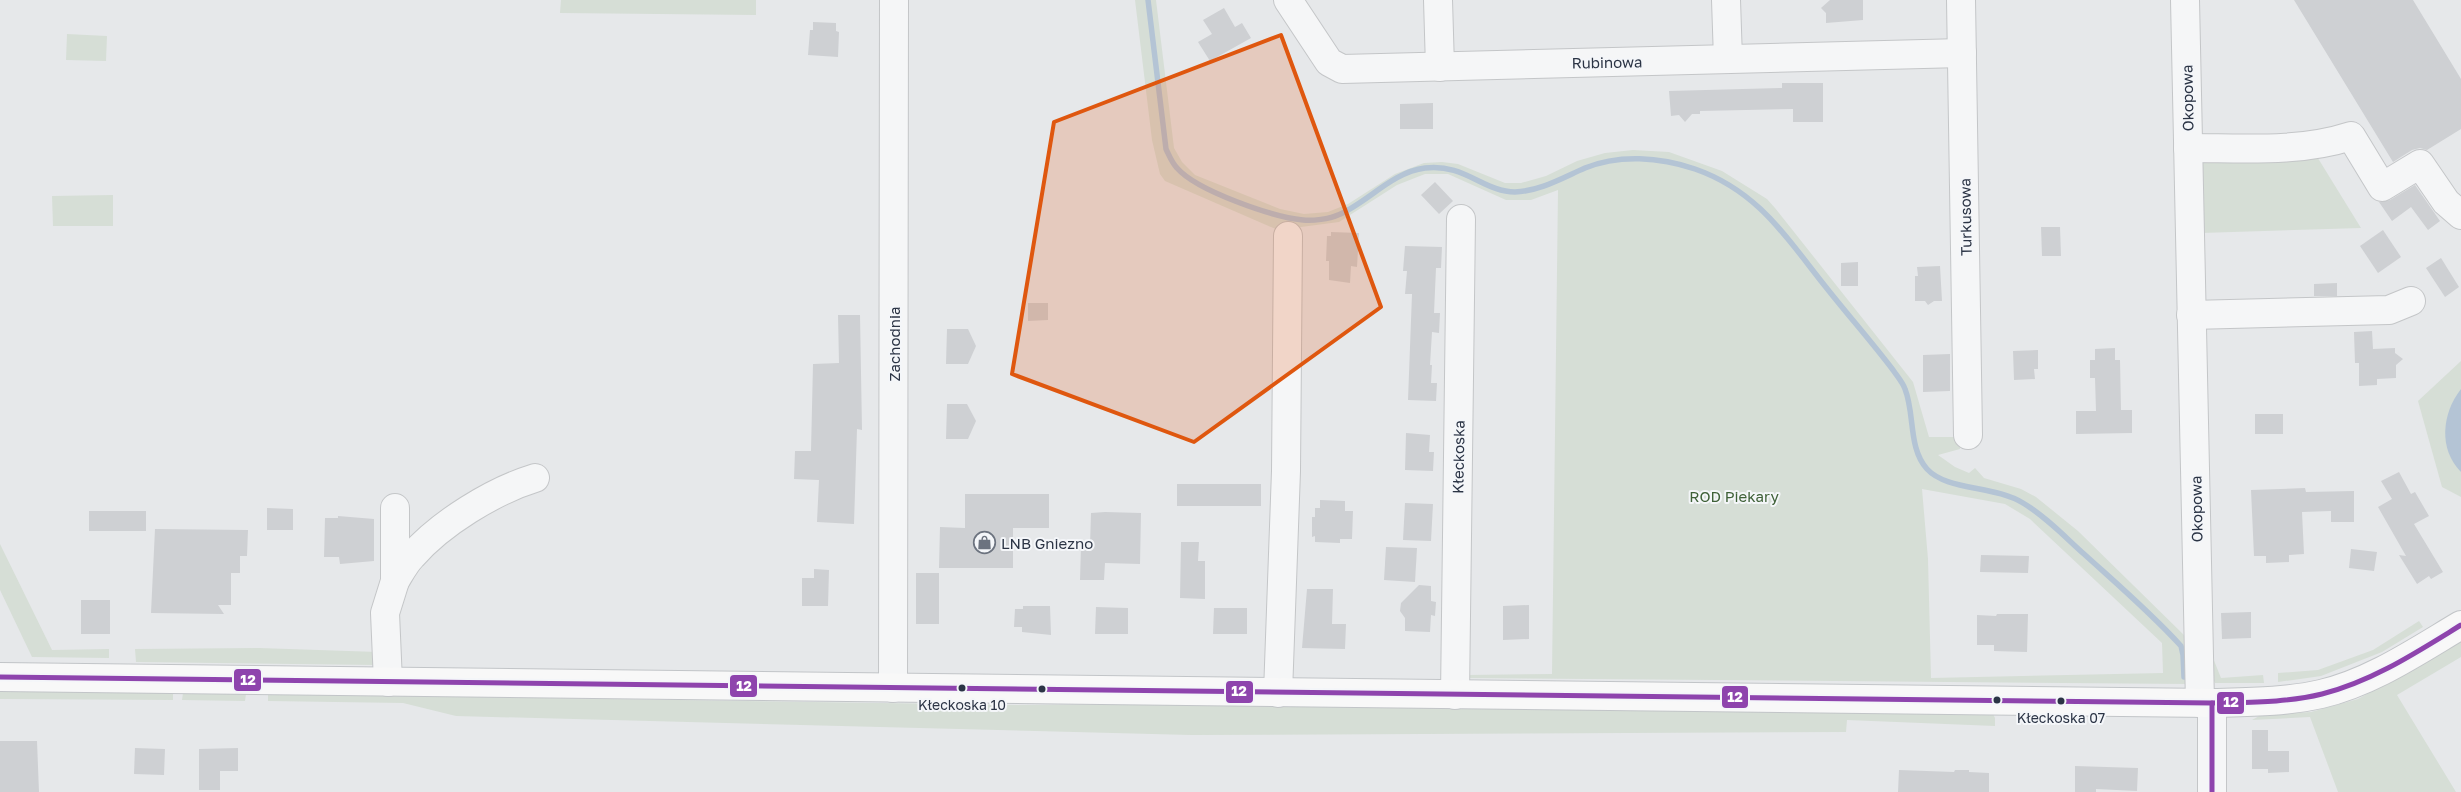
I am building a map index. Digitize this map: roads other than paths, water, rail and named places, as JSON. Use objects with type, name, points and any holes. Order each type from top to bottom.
[{"type":"main road","points":[[0,678],[2206,703],[2299,698],[2331,691],[2378,673],[2461,625]]},
{"type":"street","name":"Zachodnia","points":[[893,688],[894,0]]},
{"type":"street","name":"Rubinowa","points":[[1288,0],[1329,62],[1342,69],[1962,53]]},
{"type":"street","points":[[1438,0],[1440,66]]},
{"type":"street","points":[[1726,0],[1728,59]]},
{"type":"street","name":"Turkusowa","points":[[1962,0],[1968,435]]},
{"type":"street","name":"Okopowa","points":[[2185,0],[2192,315],[2206,703],[2212,792]]},
{"type":"street","points":[[2188,148],[2285,148],[2327,144],[2351,136],[2382,187],[2420,164],[2446,202],[2461,216]]},
{"type":"street","name":"Kłeckoska","points":[[1455,695],[1461,219]]},
{"type":"street","points":[[1278,693],[1286,471],[1288,236]]},
{"type":"street","points":[[2192,315],[2389,310],[2411,301]]},
{"type":"street","points":[[388,682],[384,613],[395,581],[412,556],[448,524],[518,483],[535,478]]},
{"type":"street","points":[[395,508],[395,581]]},
{"type":"water","points":[[2461,389],[2461,472],[2449,453],[2445,431],[2450,409]]},
{"type":"waterway","points":[[1148,0],[1166,149],[1171,159],[1187,177],[1201,185],[1236,202],[1273,214],[1307,220],[1334,216],[1349,210],[1402,175],[1425,168],[1451,170],[1462,173],[1493,188],[1515,192],[1542,187],[1598,164],[1626,159],[1640,159],[1668,162],[1695,169],[1717,178],[1736,190],[1754,203],[1783,233],[1900,379],[1908,399],[1914,441],[1921,461],[1927,469],[1946,481],[2011,497],[2047,520],[2146,610],[2181,646],[2184,677]]},
{"type":"place","name":"LNB Gniezno","points":[[985,543]]},
{"type":"place","name":"Kłeckoska 10","points":[[962,688]]},
{"type":"place","name":"Kłeckoska 07","points":[[2061,701]]},
{"type":"park label","name":"ROD Piekary","points":[[1734,496]]}]
